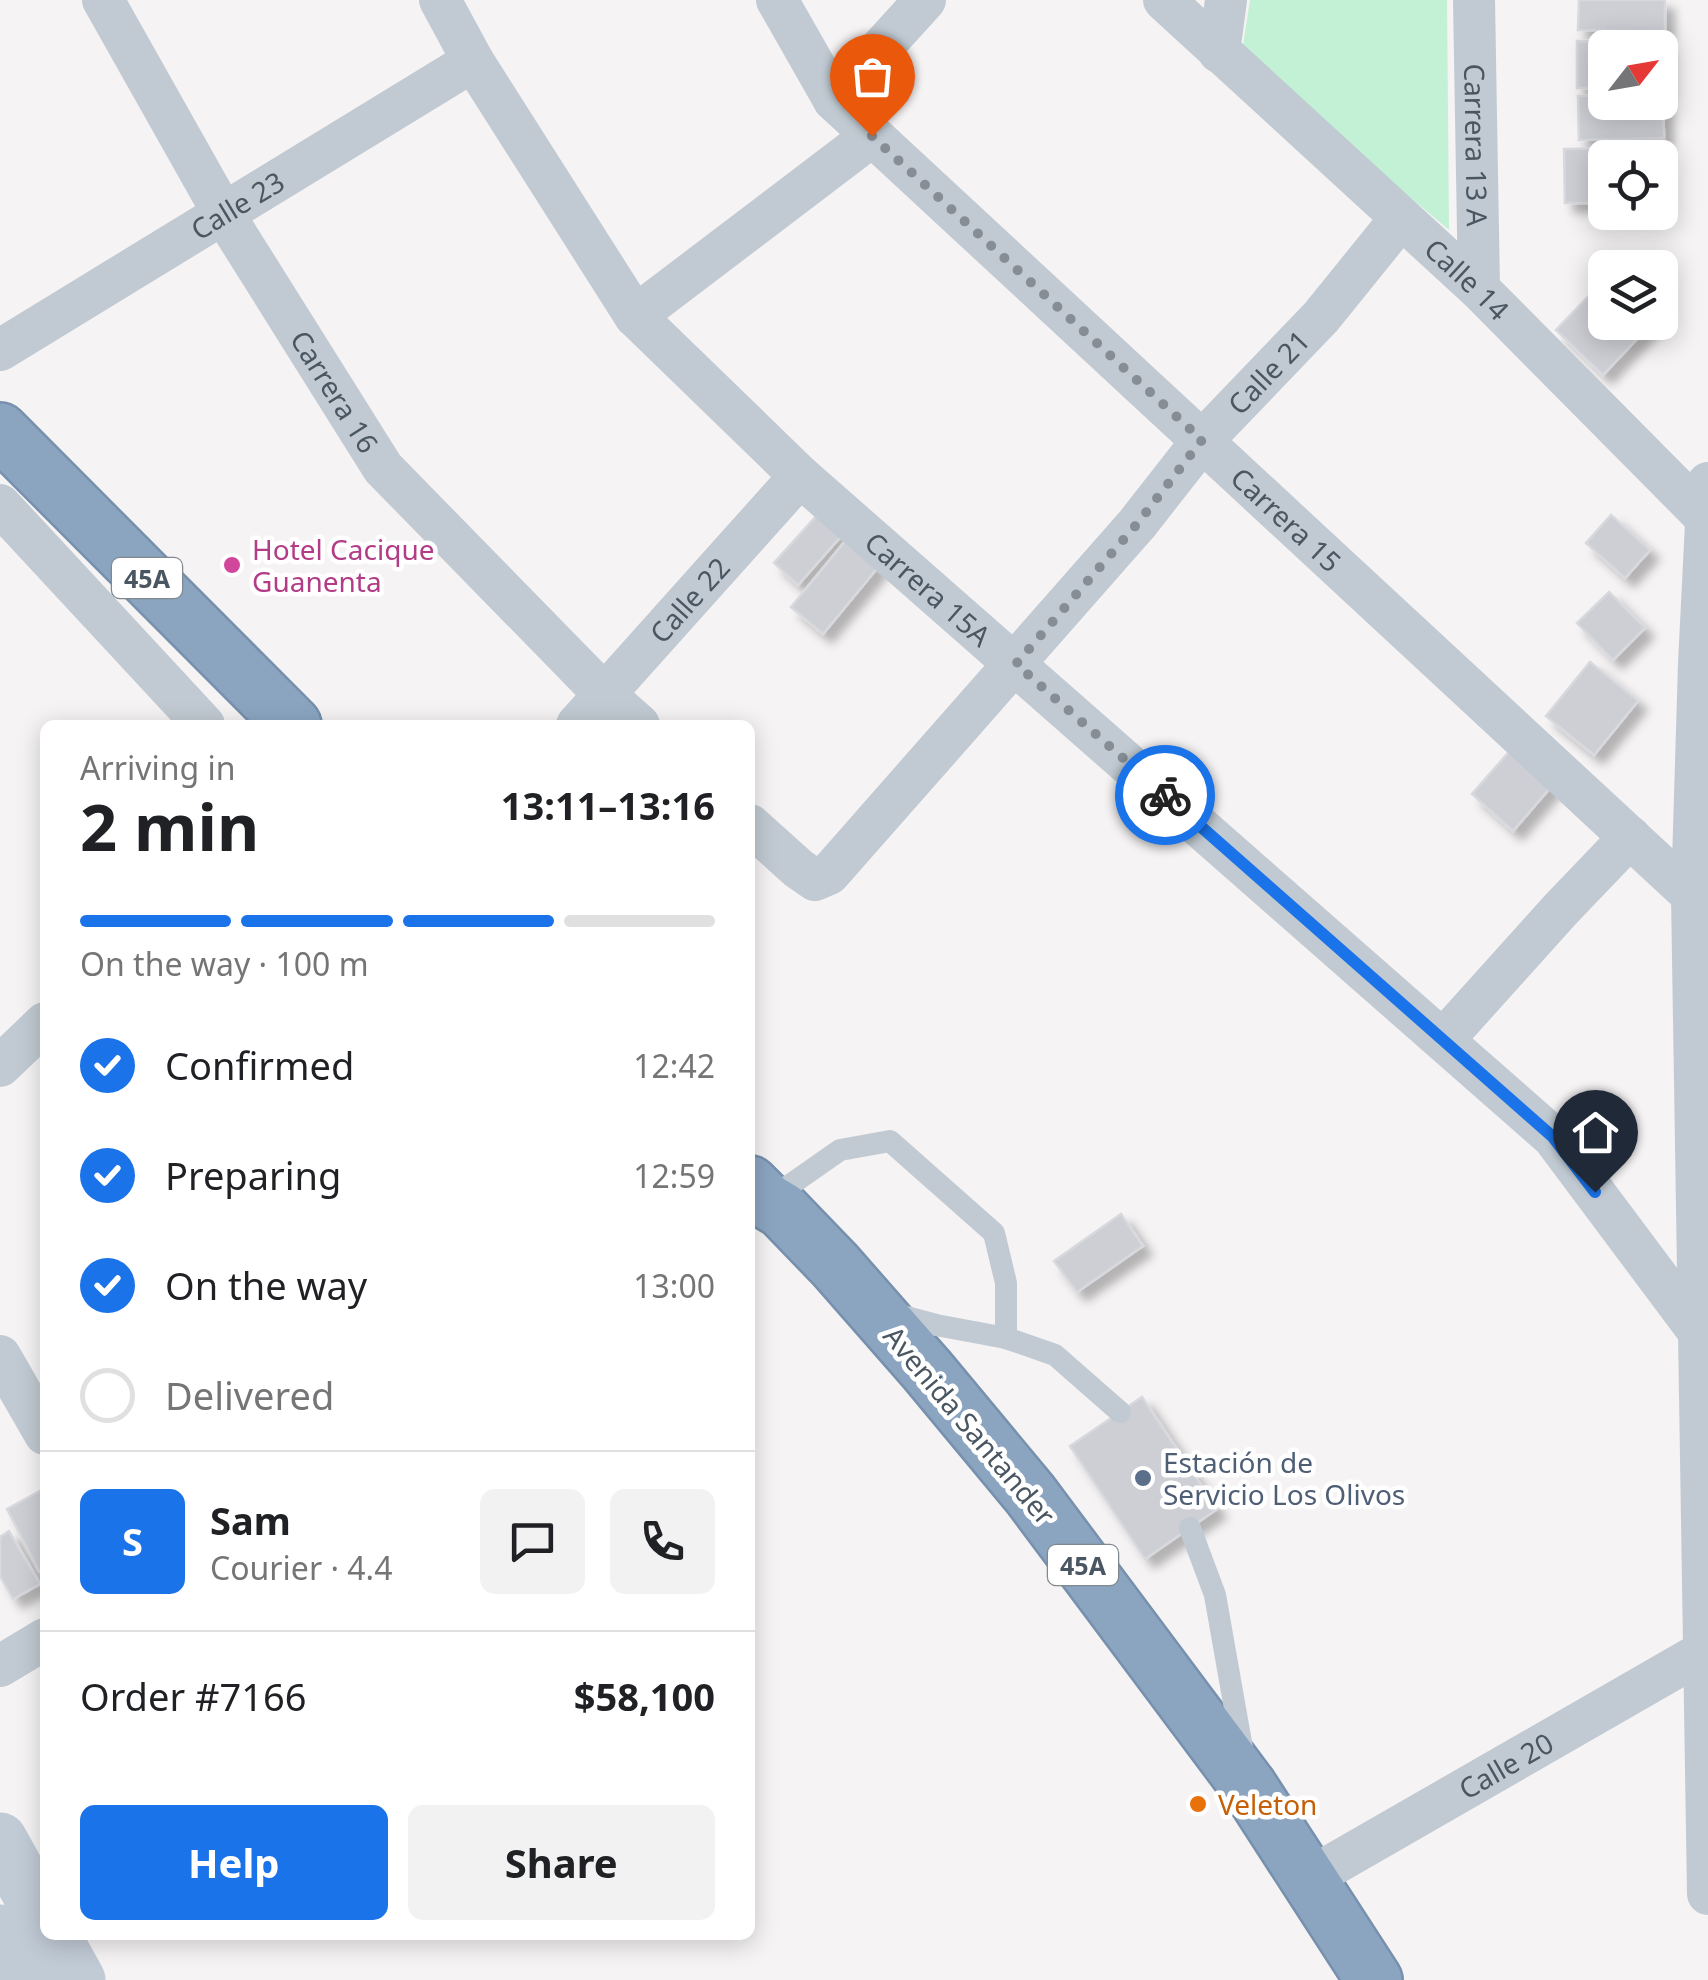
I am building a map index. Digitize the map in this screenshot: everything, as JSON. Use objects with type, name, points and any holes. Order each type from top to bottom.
[{"type":"highway","name":"45A","points":[[0,431],[288,720]]},
{"type":"highway","name":"Avenida Santander","points":[[758,1192],[782,1210],[871,1307],[1030,1494],[1249,1788],[1374,1980]]},
{"type":"street","name":"Carrera 16","points":[[103,0],[222,213],[383,468],[591,710],[623,720]]},
{"type":"street","name":"Carrera 15A","points":[[440,0],[473,61],[635,316],[800,476],[1553,1137],[1698,1331]]},
{"type":"street","name":"Carrera 15","points":[[777,0],[834,100],[1692,896]]},
{"type":"street","points":[[834,100],[925,0]]},
{"type":"street","name":"Calle 14","points":[[1164,0],[1478,289],[1707,519]]},
{"type":"street","points":[[1219,52],[1226,0]]},
{"type":"street","name":"Carrera 13 A","points":[[1474,0],[1478,289]]},
{"type":"street","name":"Calle 23","points":[[0,350],[473,61]]},
{"type":"street","points":[[635,316],[872,136]]},
{"type":"street","name":"Calle 21","points":[[755,828],[816,880],[829,874],[1137,524],[1202,440],[1321,318],[1401,218]]},
{"type":"street","name":"Calle 22","points":[[591,710],[800,476]]},
{"type":"street","points":[[1708,483],[1692,896],[1708,1894]]},
{"type":"street","points":[[0,504],[199,720]]},
{"type":"street","points":[[1444,1039],[1630,837]]},
{"type":"street","points":[[0,1066],[40,1028]]},
{"type":"street","points":[[0,1356],[30,1415]]},
{"type":"street","points":[[0,1666],[40,1642]]},
{"type":"street","name":"Calle 20","points":[[1308,1879],[1703,1652]]},
{"type":"street","points":[[0,1840],[31,1924],[26,1980]]},
{"type":"street","points":[[44,1940],[78,1980]]},
{"type":"lane","points":[[758,1192],[840,1150],[890,1141],[994,1233],[1006,1282],[1006,1338]]},
{"type":"lane","points":[[871,1307],[1006,1338],[1055,1355],[1120,1412]]},
{"type":"lane","points":[[1190,1528],[1216,1595],[1249,1788]]},
{"type":"green space","points":[[1250,0],[1447,0],[1449,230],[1355,151],[1243,45]]},
{"type":"building","points":[[1579,0],[1665,0],[1665,30],[1578,30]]},
{"type":"building","points":[[1577,41],[1588,41],[1588,88],[1577,88]]},
{"type":"building","points":[[1578,96],[1588,96],[1588,120],[1664,120],[1664,138],[1579,140]]},
{"type":"building","points":[[1564,149],[1588,149],[1588,203],[1565,203]]},
{"type":"building","points":[[1588,297],[1588,340],[1636,340],[1603,375],[1556,330]]},
{"type":"building","points":[[818,514],[842,535],[798,585],[774,563]]},
{"type":"building","points":[[1611,515],[1650,550],[1625,578],[1586,543]]},
{"type":"building","points":[[847,539],[879,566],[823,634],[791,607]]},
{"type":"building","points":[[1609,592],[1645,628],[1613,660],[1577,623]]},
{"type":"building","points":[[1590,662],[1638,701],[1594,755],[1546,716]]},
{"type":"building","points":[[1515,745],[1556,781],[1513,831],[1472,794]]},
{"type":"building","points":[[1121,1214],[1143,1246],[1077,1292],[1054,1261]]},
{"type":"building","name":"Estación de Servicio Los Olivos","points":[[1142,1397],[1217,1509],[1145,1559],[1070,1446]]},
{"type":"building","points":[[40,1491],[40,1570],[39,1571],[7,1509]]},
{"type":"building","points":[[9,1531],[40,1584],[13,1599],[0,1576],[0,1537]]},
{"type":"way so far","points":[[872,136],[1202,440],[1137,524],[1016,664],[1165,795]]},
{"type":"place","name":"Hotel Cacique Guanenta","points":[[232,565]]},
{"type":"place","name":"Estación de Servicio Los Olivos","points":[[1143,1478]]},
{"type":"place","name":"Veleton","points":[[1198,1804]]},
{"type":"route","points":[[1165,795],[1553,1137],[1595,1192]]}]
